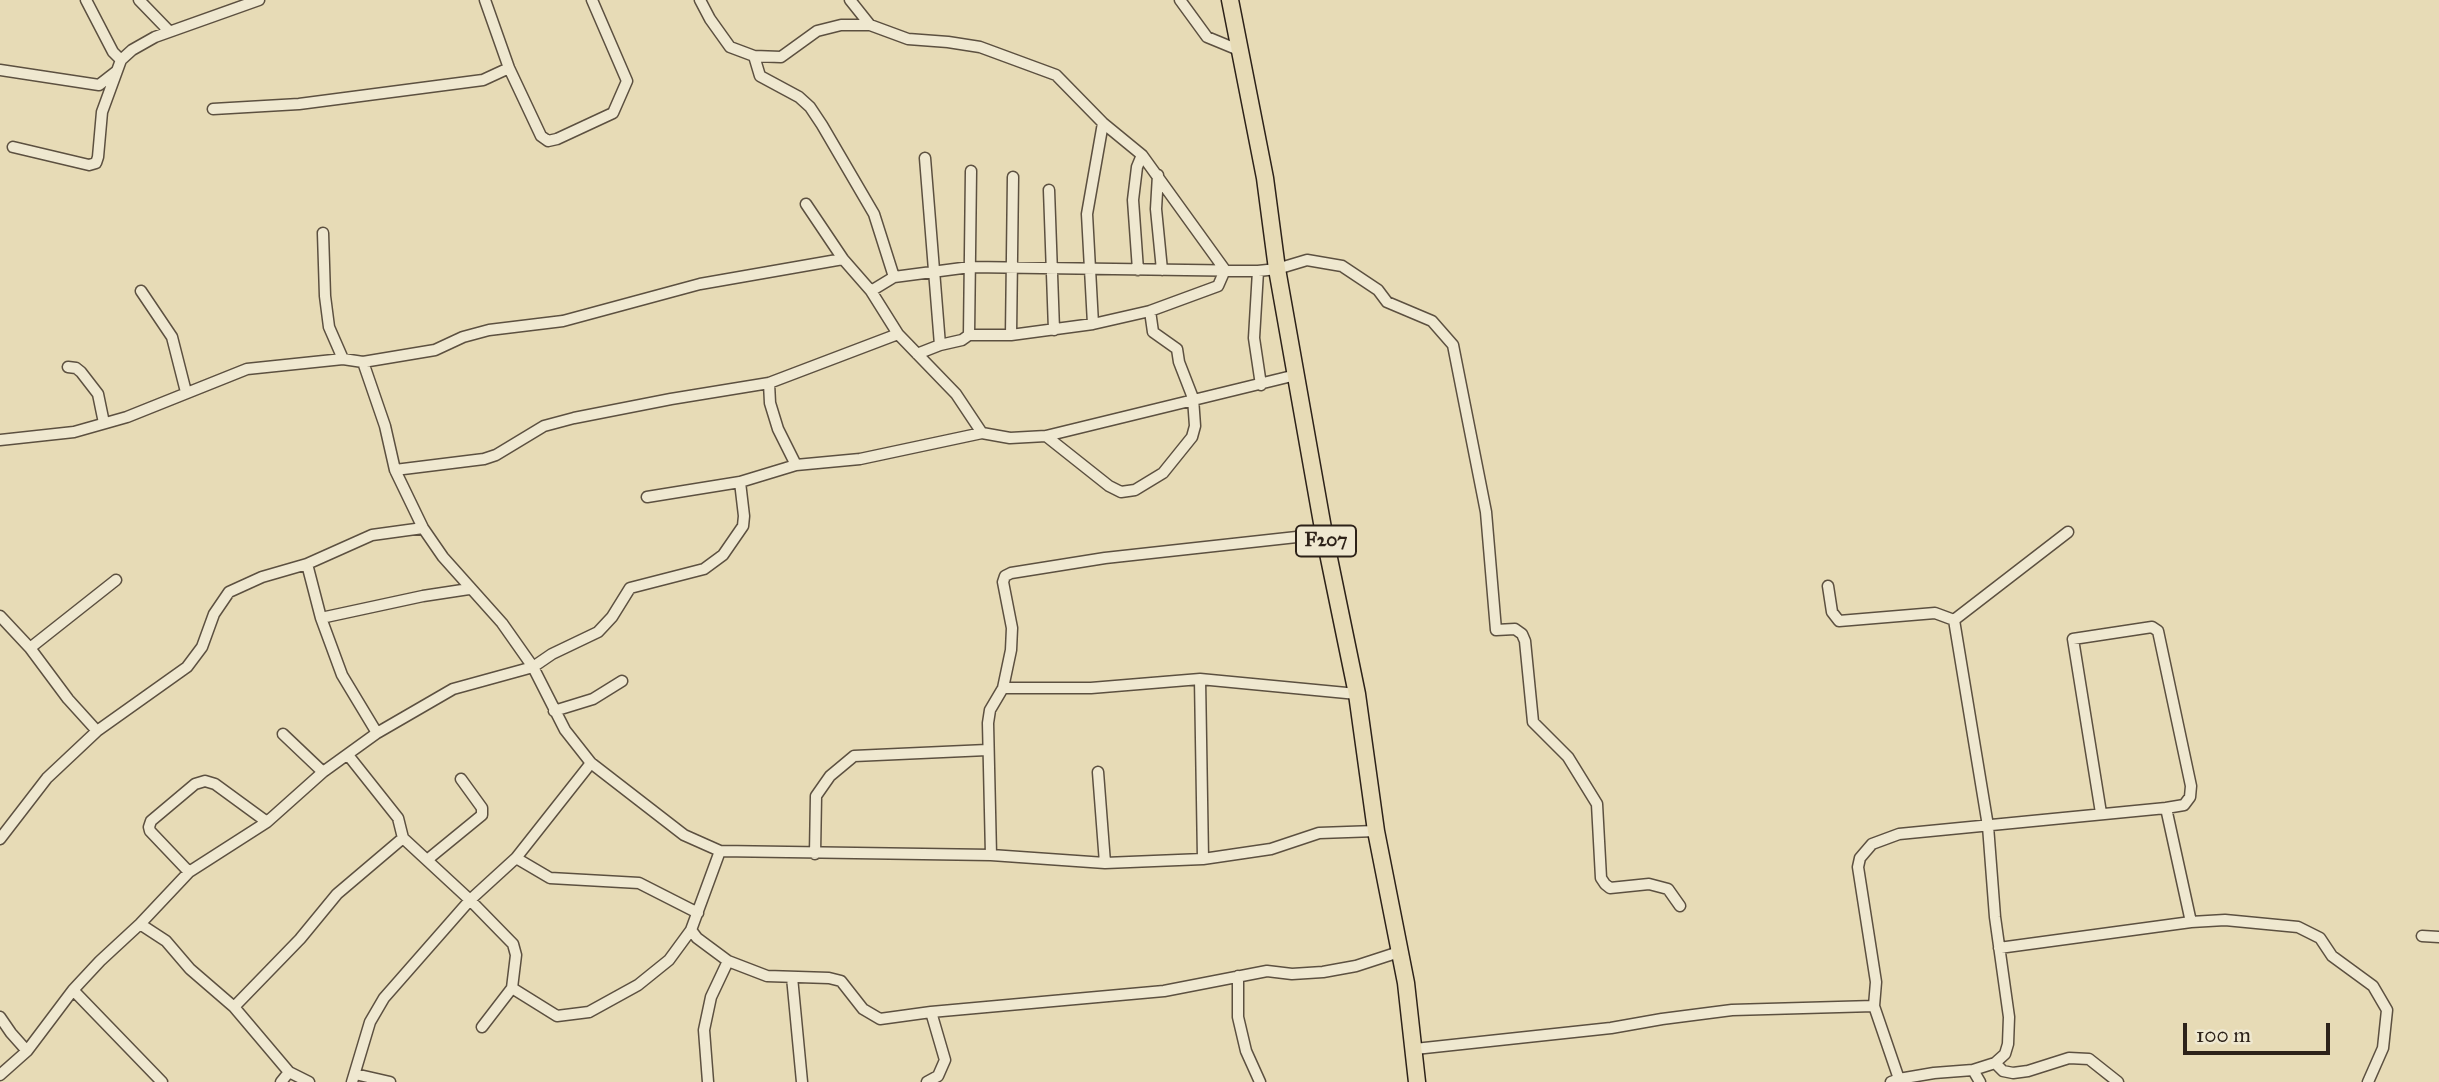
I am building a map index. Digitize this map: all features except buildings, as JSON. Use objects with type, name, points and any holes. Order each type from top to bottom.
[{"type":"main road","name":"F207","points":[[1230,0],[1265,178],[1277,269],[1324,534],[1357,694],[1377,831],[1406,984],[1417,1082]]},
{"type":"street","points":[[86,0],[113,52],[121,60]]},
{"type":"street","points":[[139,0],[169,31]]},
{"type":"street","points":[[13,147],[89,165],[96,163],[102,112],[121,60],[132,50],[169,31],[259,0]]},
{"type":"street","points":[[485,0],[509,68],[541,136],[548,141],[613,113],[627,81],[592,0]]},
{"type":"street","points":[[700,0],[730,47],[754,56],[780,57],[817,32],[841,25],[870,25],[908,39],[980,47],[1056,75],[1103,123],[1142,155],[1225,270]]},
{"type":"street","points":[[850,0],[870,25]]},
{"type":"street","points":[[1180,0],[1207,37],[1241,51]]},
{"type":"street","points":[[754,56],[760,76],[799,97],[810,107],[822,125],[873,214],[894,277]]},
{"type":"street","points":[[213,109],[299,104],[483,80],[509,68]]},
{"type":"street","points":[[0,70],[99,85],[117,71]]},
{"type":"street","points":[[99,85],[106,101]]},
{"type":"street","points":[[1093,324],[1087,214],[1103,123]]},
{"type":"street","points":[[1138,270],[1133,200],[1137,167],[1142,155]]},
{"type":"street","points":[[925,158],[940,345]]},
{"type":"street","points":[[969,335],[971,170]]},
{"type":"street","points":[[1158,175],[1156,209],[1162,270]]},
{"type":"street","points":[[1011,335],[1013,177]]},
{"type":"street","points":[[1049,190],[1054,330]]},
{"type":"street","points":[[806,204],[843,259],[871,291],[898,334],[956,394],[982,433]]},
{"type":"street","points":[[323,233],[329,327],[343,359]]},
{"type":"street","points":[[0,440],[74,432],[127,417],[247,369],[343,359],[363,362],[435,350],[463,337],[489,330],[563,321],[700,284],[773,269],[843,259]]},
{"type":"street","points":[[871,291],[894,277],[970,267],[1258,271],[1277,269],[1307,260],[1342,266],[1378,289],[1387,302],[1432,321],[1453,345],[1486,512],[1496,630],[1515,629],[1522,634],[1525,641],[1533,722],[1568,757],[1597,804],[1601,878],[1605,884],[1610,888],[1649,884],[1668,889],[1679,906]]},
{"type":"street","points":[[917,355],[940,345],[962,340],[969,335],[1011,335],[1054,330],[1150,311],[1218,286],[1225,270]]},
{"type":"street","points":[[1258,271],[1254,338],[1261,385]]},
{"type":"street","points":[[141,290],[172,337],[186,392]]},
{"type":"street","points":[[1046,436],[1109,486],[1121,492],[1135,491],[1163,473],[1192,437],[1195,426],[1193,398],[1179,362],[1177,349],[1153,332],[1150,311]]},
{"type":"street","points":[[395,470],[484,459],[496,455],[544,426],[575,418],[769,383],[898,334]]},
{"type":"street","points":[[363,362],[385,426],[395,470],[423,528],[469,589],[502,624],[533,667],[565,730],[591,764],[684,835],[720,851],[991,855],[1105,863],[1203,859],[1271,849],[1319,832],[1377,831]]},
{"type":"street","points":[[68,367],[81,372],[98,394],[104,423]]},
{"type":"street","points":[[647,498],[740,482],[796,465],[860,459],[982,433],[1010,438],[1046,436],[1296,375]]},
{"type":"street","points":[[769,383],[770,403],[778,429],[796,465]]},
{"type":"street","points":[[0,1074],[27,1052],[73,990],[189,872],[267,822],[323,772],[377,733],[453,689],[533,667],[552,654],[598,632],[612,617],[630,588],[704,569],[723,555],[743,526],[740,482]]},
{"type":"street","points":[[0,839],[47,778],[97,731],[187,667],[202,647],[214,614],[229,592],[262,577],[307,564],[372,535],[423,528]]},
{"type":"street","points":[[1954,620],[2068,532]]},
{"type":"street","points":[[991,855],[987,750],[990,710],[1003,688],[1011,649],[1012,628],[1003,582],[1005,576],[1105,558],[1324,534]]},
{"type":"street","points":[[307,564],[321,618],[342,675],[377,733]]},
{"type":"street","points":[[30,648],[116,580]]},
{"type":"street","points":[[1828,586],[1832,612],[1839,621],[1936,612],[1954,620]]},
{"type":"street","points":[[321,618],[469,589]]},
{"type":"street","points":[[1954,620],[1988,826],[1999,948],[2009,1017],[2005,1054],[1996,1063],[1973,1070],[1895,1080],[1874,1006],[1876,982],[1858,867],[1865,850],[1872,844],[1899,834],[1988,826],[2101,813],[2166,808],[2184,804],[2190,797],[2191,786],[2158,631],[2152,627],[2073,639],[2101,813]]},
{"type":"street","points":[[2,621],[30,648],[68,699],[97,731]]},
{"type":"street","points":[[1003,688],[1091,688],[1200,679],[1357,694]]},
{"type":"street","points":[[1200,679],[1203,859]]},
{"type":"street","points":[[554,711],[593,699],[622,681]]},
{"type":"street","points":[[284,734],[323,772]]},
{"type":"street","points":[[815,853],[816,796],[830,776],[855,756],[987,750]]},
{"type":"street","points":[[348,755],[398,818],[403,838],[513,944],[516,955],[512,988],[482,1027]]},
{"type":"street","points":[[390,1082],[354,1078],[370,1022],[384,998],[470,900],[516,858],[591,764]]},
{"type":"street","points":[[1098,772],[1105,863]]},
{"type":"street","points":[[427,860],[482,815],[482,808],[461,779]]},
{"type":"street","points":[[189,872],[149,827],[151,821],[195,783],[205,781],[215,784],[267,822]]},
{"type":"street","points":[[2166,808],[2191,922]]},
{"type":"street","points":[[234,1007],[300,939],[337,894],[403,838]]},
{"type":"street","points":[[512,988],[557,1016],[589,1012],[619,998],[669,960],[691,930],[720,851]]},
{"type":"street","points":[[516,858],[550,878],[639,883],[698,913]]},
{"type":"street","points":[[1999,948],[2191,922],[2225,920],[2298,927],[2320,937],[2332,956],[2373,986],[2387,1010],[2383,1048],[2368,1082]]},
{"type":"street","points":[[140,924],[166,941],[191,969],[234,1007],[289,1072],[309,1082]]},
{"type":"street","points":[[691,930],[697,939],[728,961],[767,976],[829,978],[841,981],[863,1009],[880,1019],[1164,991],[1267,971],[1292,974],[1323,972],[1399,952]]},
{"type":"street","points":[[2422,936],[2439,937]]},
{"type":"street","points":[[708,1082],[704,1030],[711,997],[728,961]]},
{"type":"street","points":[[1238,976],[1238,1017],[1246,1051],[1260,1082]]},
{"type":"street","points":[[792,977],[802,1082]]},
{"type":"street","points":[[73,990],[162,1082]]},
{"type":"street","points":[[1415,1049],[1611,1028],[1732,1010],[1874,1006]]},
{"type":"street","points":[[927,1082],[938,1076],[945,1060],[931,1012]]},
{"type":"street","points":[[0,1017],[27,1052]]},
{"type":"street","points":[[1996,1063],[2003,1070],[2013,1073],[2068,1058],[2089,1059],[2118,1082]]},
{"type":"street","points":[[1973,1070],[1980,1082]]},
{"type":"street","points":[[281,1082],[289,1072]]}]
